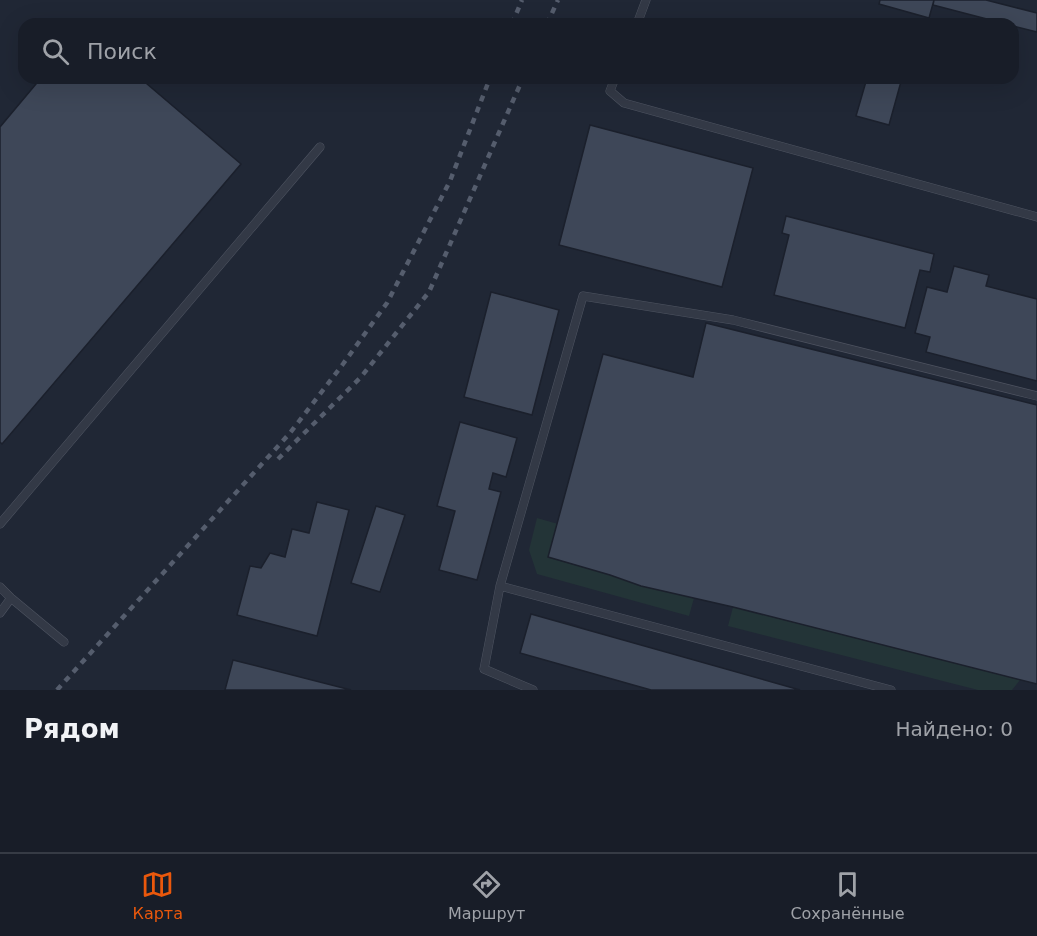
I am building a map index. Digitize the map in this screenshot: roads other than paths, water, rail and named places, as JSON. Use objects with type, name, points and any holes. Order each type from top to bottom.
[{"type":"lane","points":[[639,18],[646,0]]},
{"type":"lane","points":[[613,84],[610,91],[624,103],[1037,217]]},
{"type":"lane","points":[[0,524],[320,147]]},
{"type":"lane","points":[[533,690],[484,669],[500,586],[583,296],[734,320],[1037,396]]},
{"type":"lane","points":[[500,586],[869,687],[891,690]]},
{"type":"lane","points":[[0,587],[64,642]]},
{"type":"lane","points":[[0,613],[11,598]]},
{"type":"railway","points":[[514,18],[522,0]]},
{"type":"railway","points":[[550,18],[558,0]]},
{"type":"railway","points":[[57,690],[290,433],[387,303],[450,181],[488,84]]},
{"type":"railway","points":[[278,459],[361,377],[429,292],[520,84]]}]
